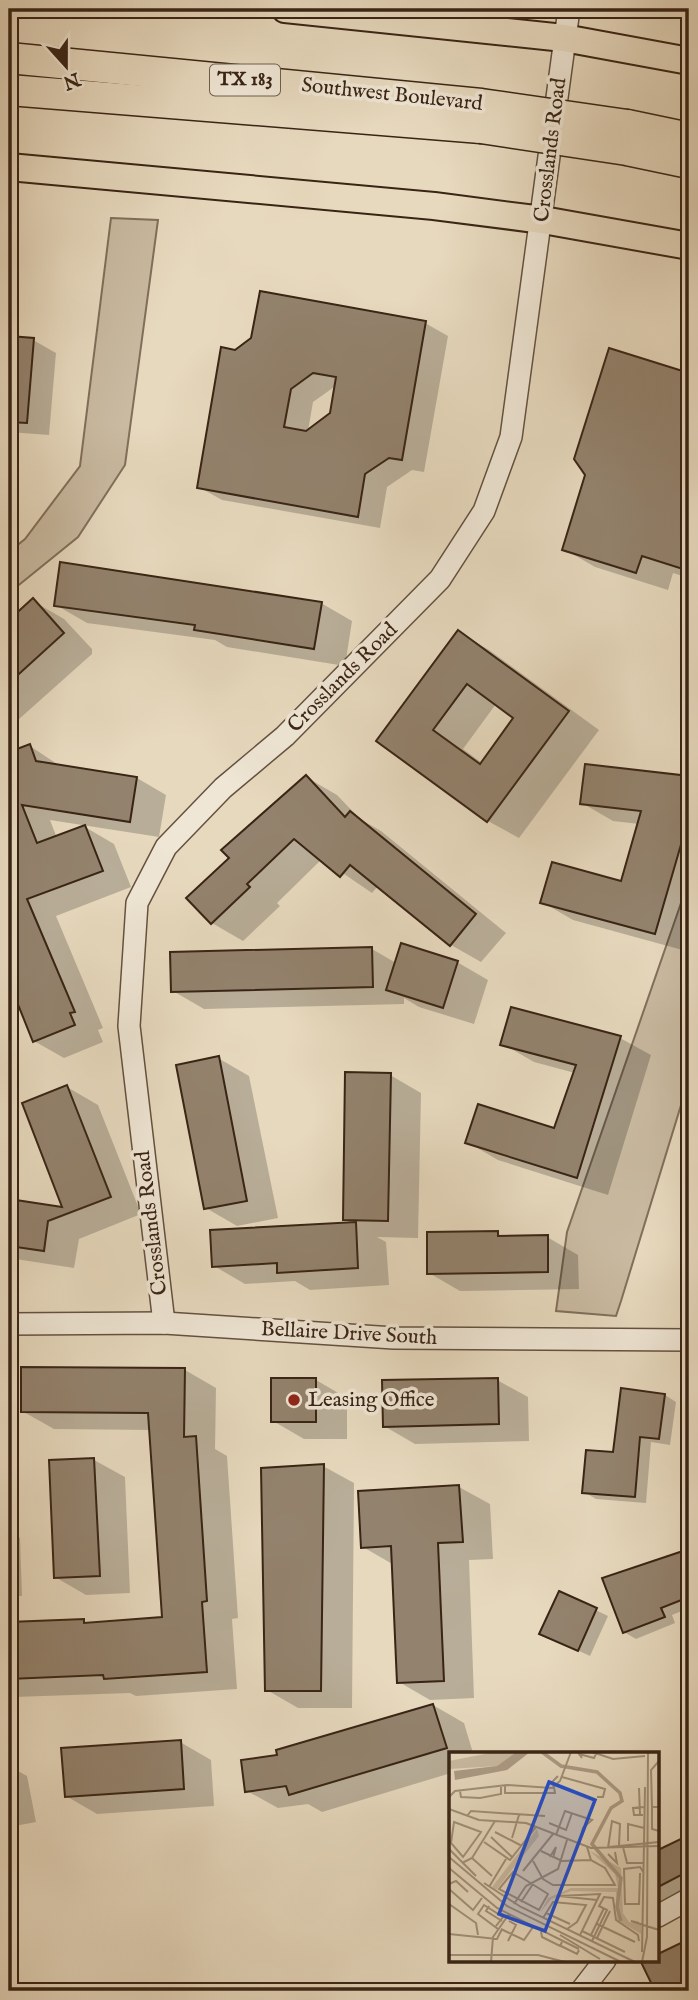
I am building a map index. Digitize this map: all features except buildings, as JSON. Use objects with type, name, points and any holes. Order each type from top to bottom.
[{"type":"highway","name":"Southwest Boulevard","points":[[9,58],[481,116],[627,137],[689,138]]},
{"type":"highway","name":"Southwest Boulevard","points":[[9,90],[481,116]]},
{"type":"highway","name":"Southwest Boulevard","points":[[627,137],[689,163]]},
{"type":"main road","points":[[285,9],[564,38],[689,61]]},
{"type":"main road","points":[[9,167],[434,206],[543,219],[689,246]]},
{"type":"street","name":"Crosslands Road","points":[[164,1323],[129,1026],[136,903],[166,847],[223,788],[285,736],[440,579],[464,546],[489,501],[510,437],[543,219],[569,9]]},
{"type":"street","name":"Bellaire Drive South","points":[[9,1324],[164,1323],[394,1338],[689,1340]]},
{"type":"street","points":[[660,1915],[689,1899]]},
{"type":"street","points":[[581,1991],[603,1962]]},
{"type":"shaded area","points":[[111,218],[158,220],[125,465],[78,537],[9,593],[9,552],[25,539],[80,466]]},
{"type":"shaded area","points":[[689,880],[689,1079],[621,1301],[616,1316],[556,1311],[567,1232]]},
{"type":"place","name":"Leasing Office","points":[[294,1400]]}]
